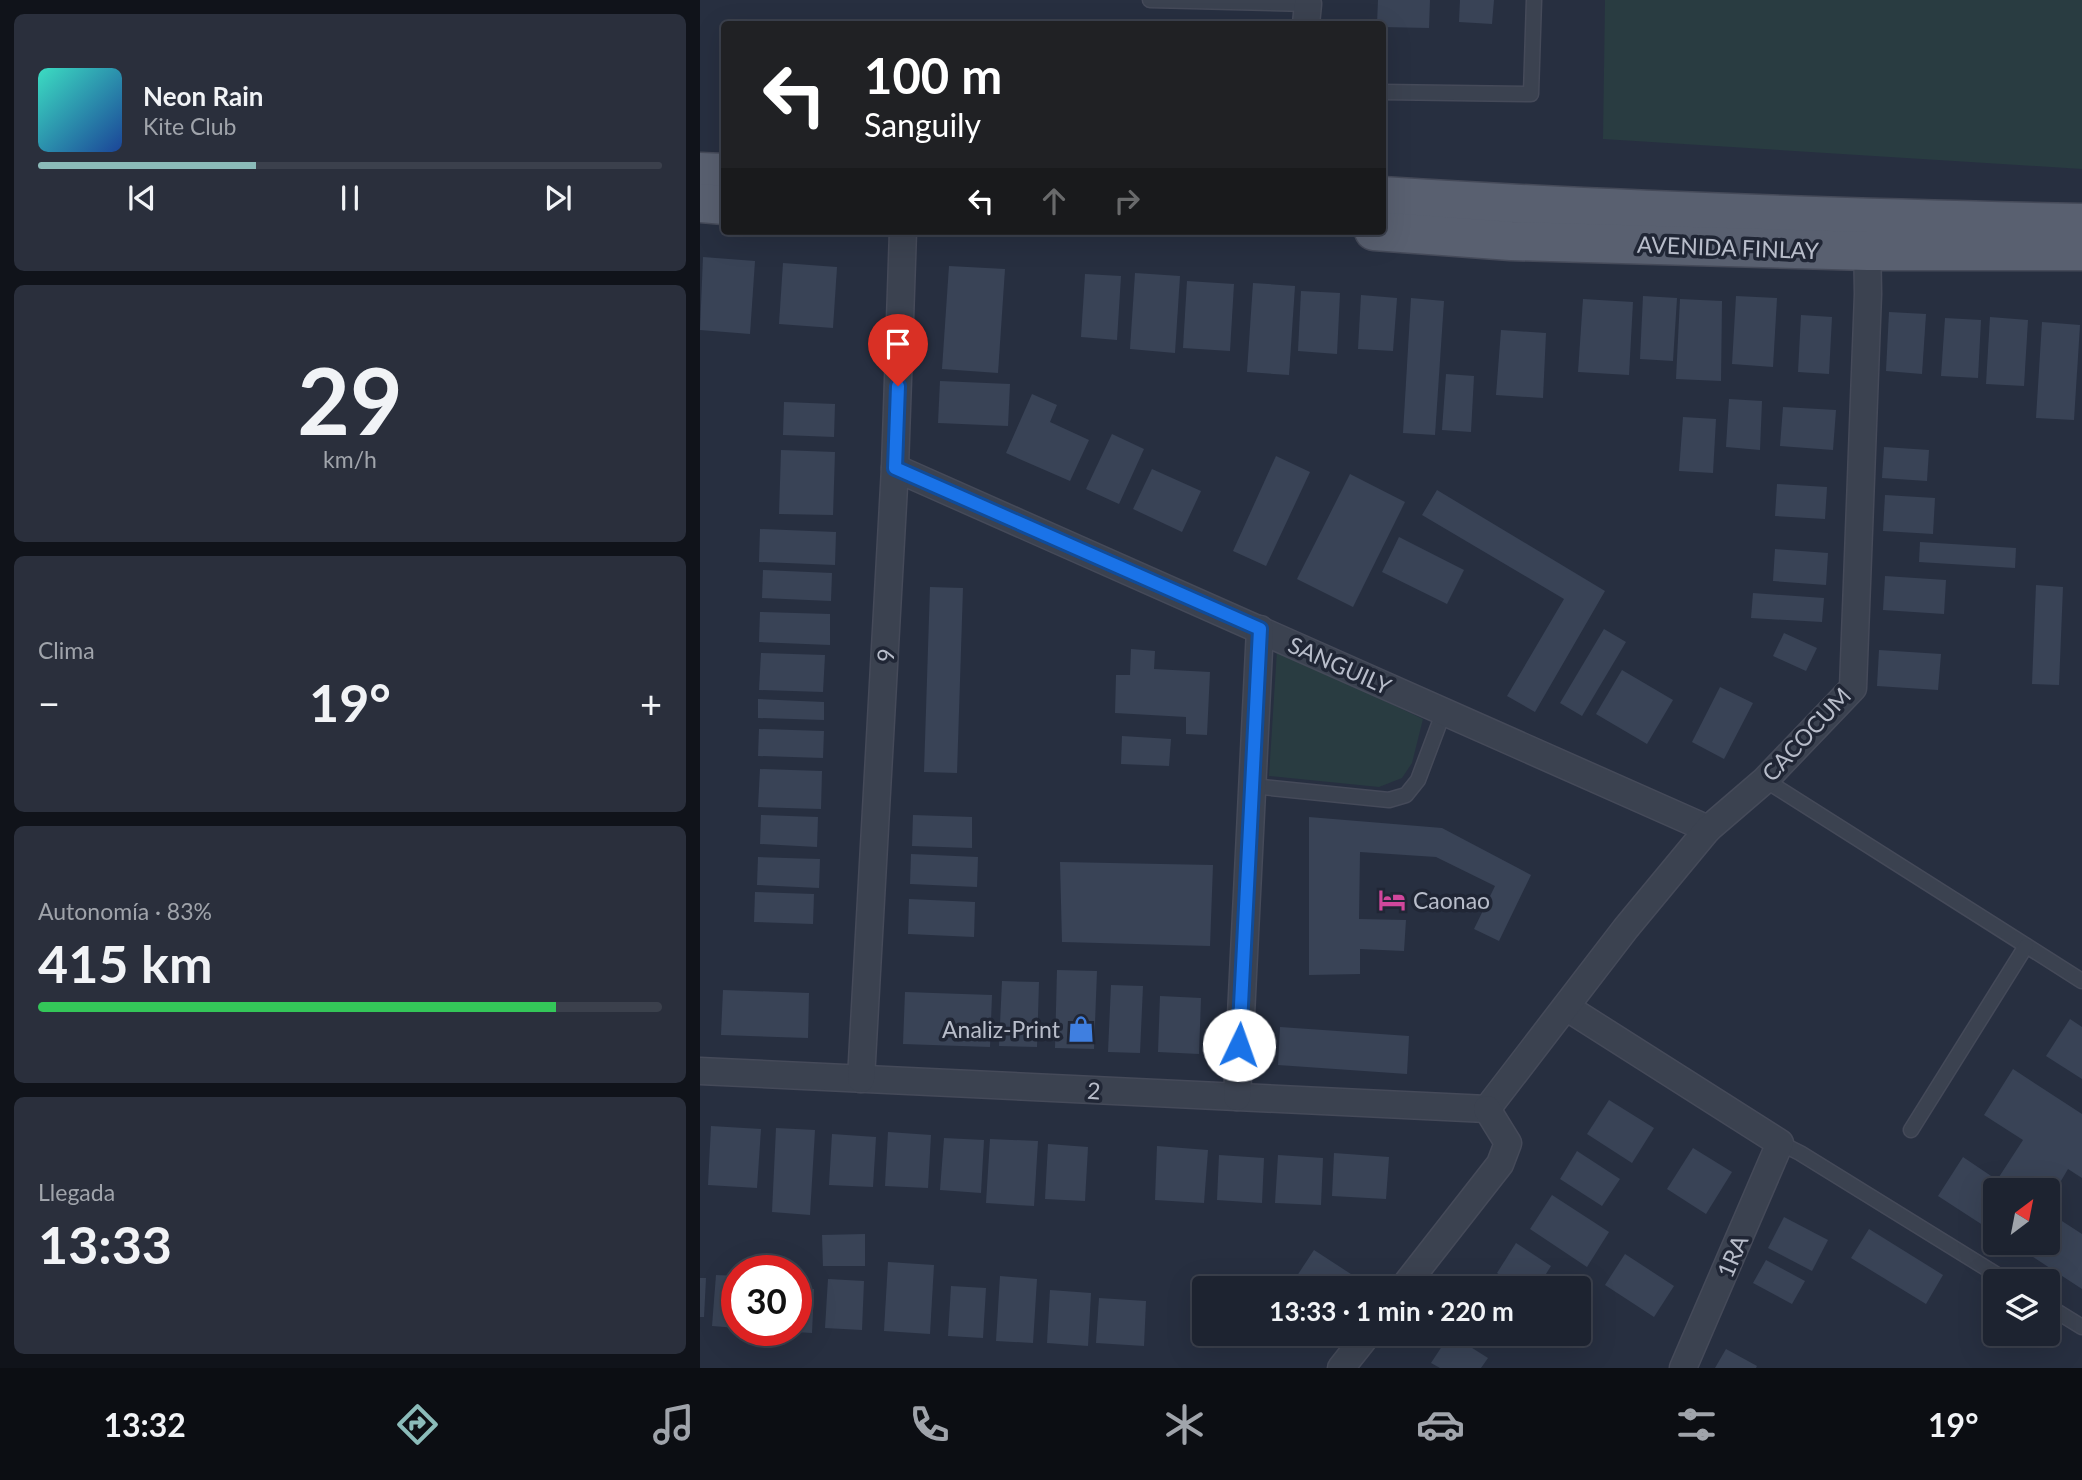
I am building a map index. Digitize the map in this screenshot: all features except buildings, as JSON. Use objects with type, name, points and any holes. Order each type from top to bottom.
[{"type":"main road","points":[[700,172],[721,173]]},
{"type":"main road","name":"AVENIDA FINLAY","points":[[1386,196],[1553,207],[2082,251]]},
{"type":"main road","points":[[700,203],[721,205]]},
{"type":"main road","name":"AVENIDA FINLAY","points":[[1386,232],[1511,241],[1867,235],[2082,223]]},
{"type":"street","name":"9","points":[[861,1079],[895,468],[903,235]]},
{"type":"street","name":"CACOCUM","points":[[1488,1109],[1626,928],[1708,829],[1765,780],[1853,688],[1868,294],[1867,235]]},
{"type":"street","name":"SANGUILY","points":[[895,468],[1708,829]]},
{"type":"street","points":[[1237,1097],[1260,629]]},
{"type":"street","points":[[1566,1007],[1780,1143]]},
{"type":"street","name":"2","points":[[700,1071],[1488,1109]]},
{"type":"street","points":[[1412,1276],[1500,1164],[1508,1143],[1488,1109]]},
{"type":"street","name":"1RA","points":[[1683,1368],[1780,1143]]},
{"type":"street","points":[[1341,1368],[1358,1346]]},
{"type":"lane","points":[[1150,0],[1307,10]]},
{"type":"lane","points":[[1386,92],[1531,94],[1534,0]]},
{"type":"lane","points":[[1252,786],[1389,800],[1406,795],[1418,780],[1444,711]]},
{"type":"lane","points":[[1765,780],[2082,981]]},
{"type":"lane","points":[[1911,1130],[2026,946]]},
{"type":"lane","points":[[1780,1143],[1988,1269]]},
{"type":"lane","points":[[2060,1313],[2082,1327]]},
{"type":"green space","points":[[1605,0],[2082,0],[2082,169],[1603,139]]},
{"type":"green space","points":[[1277,650],[1423,719],[1412,763],[1402,778],[1379,787],[1269,776]]},
{"type":"place","name":"Caonao","points":[[1392,900]]},
{"type":"place","name":"Analiz-Print","points":[[1081,1029]]},
{"type":"route","points":[[898,386],[895,468],[1260,629],[1239,1045]]}]
